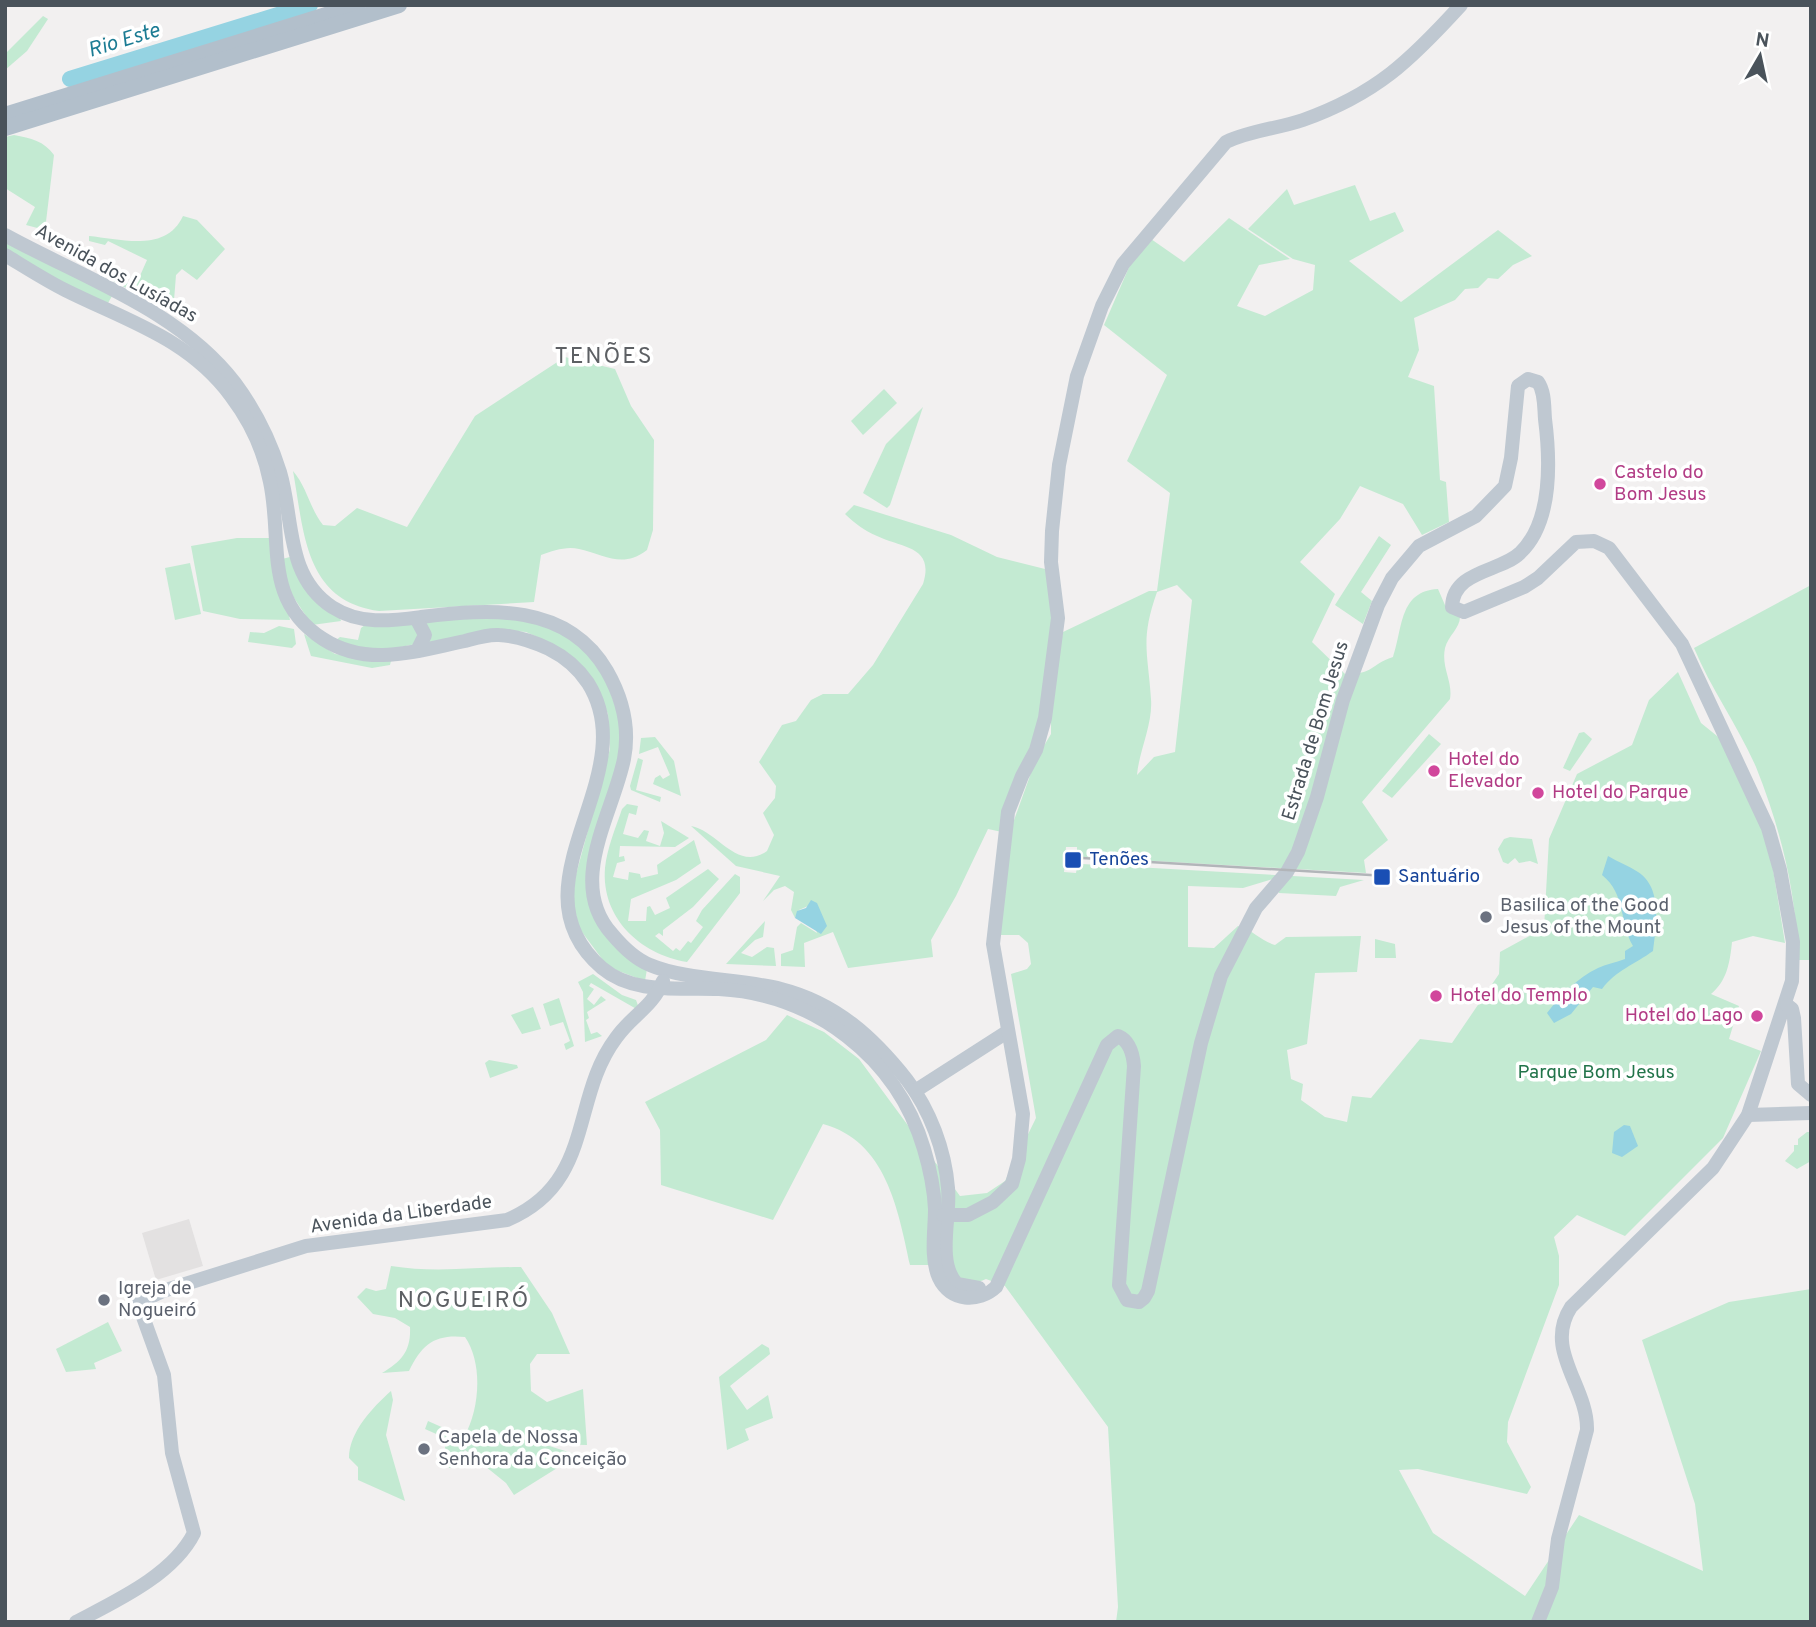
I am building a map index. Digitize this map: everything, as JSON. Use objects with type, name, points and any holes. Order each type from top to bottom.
[{"type":"main road","points":[[5,115],[358,5]]},
{"type":"main road","points":[[5,128],[400,5]]},
{"type":"main road","points":[[942,1214],[968,1215],[983,1209],[1012,1184],[1019,1159],[1023,1114],[993,944],[1008,812],[1036,750],[1045,718],[1058,618],[1051,562],[1059,465],[1071,400],[1093,331],[1123,264],[1226,142],[1248,131],[1298,121],[1333,109],[1373,89],[1461,5]]},
{"type":"main road","name":"Avenida dos Lusíadas","points":[[5,235],[121,296],[190,345],[234,399],[269,456]]},
{"type":"main road","name":"Avenida dos Lusíadas","points":[[5,255],[63,289],[190,345]]},
{"type":"main road","points":[[113,311],[112,301],[121,296]]},
{"type":"main road","name":"Estrada de Bom Jesus","points":[[942,1214],[947,1267],[953,1280],[964,1287],[976,1289],[999,1279],[1107,1045],[1118,1036],[1125,1038],[1134,1066],[1119,1285],[1127,1300],[1133,1302],[1144,1298],[1148,1291],[1200,1043],[1221,976],[1256,908],[1287,872],[1298,852],[1317,797],[1343,700],[1392,578],[1419,546],[1476,516],[1505,486],[1511,458],[1515,395],[1523,380],[1538,382],[1543,396],[1550,468],[1544,503],[1522,552],[1471,577],[1458,592],[1452,607],[1464,612],[1524,587],[1538,578],[1576,542],[1602,544],[1620,559],[1682,644],[1768,828],[1793,942],[1792,981],[1787,1004]]},
{"type":"main road","points":[[269,456],[304,580],[333,608],[370,621],[494,610],[529,614],[572,632],[606,669],[622,704],[626,729],[624,757],[594,859],[595,900],[610,932],[632,954],[659,968],[783,989],[824,1005],[873,1039],[915,1091],[937,1136],[948,1184],[942,1214]]},
{"type":"main road","points":[[269,456],[276,556],[283,594],[302,625],[350,653],[378,657],[500,635],[532,641],[553,651],[569,661],[584,677],[601,710],[604,745],[600,769],[572,860],[567,901],[574,930],[587,953],[616,977],[648,997],[747,992],[794,1006],[819,1017],[867,1052],[882,1068],[911,1114],[942,1214]]},
{"type":"main road","points":[[276,556],[295,553]]},
{"type":"main road","points":[[416,618],[424,628],[425,635],[417,651]]},
{"type":"main road","points":[[648,997],[659,968]]},
{"type":"main road","name":"Avenida da Liberdade","points":[[76,1622],[154,1577],[184,1548],[194,1533],[172,1453],[164,1375],[138,1303],[163,1291],[306,1246],[507,1220],[522,1214],[540,1201],[564,1172],[615,1038],[648,997]]},
{"type":"main road","points":[[1538,1622],[1552,1587],[1558,1539],[1587,1430],[1586,1415],[1562,1351],[1563,1322],[1572,1307],[1713,1168],[1748,1115],[1787,1004],[1792,1009],[1794,1018],[1798,1084],[1811,1095]]},
{"type":"main road","points":[[911,1114],[915,1091],[1007,1032]]},
{"type":"main road","points":[[1748,1115],[1811,1113]]},
{"type":"shaded area","points":[[189,1219],[203,1266],[156,1280],[142,1233]]},
{"type":"green space","points":[[43,16],[48,19],[27,51],[5,70],[5,54]]},
{"type":"green space","points":[[14,135],[37,141],[54,155],[45,230],[26,225],[35,207],[5,188],[5,137]]},
{"type":"green space","name":"Parque Bom Jesus","points":[[1355,185],[1370,221],[1395,212],[1404,231],[1349,261],[1401,302],[1498,230],[1532,256],[1513,265],[1498,279],[1488,278],[1478,288],[1465,289],[1455,300],[1414,318],[1419,350],[1408,377],[1434,386],[1440,480],[1446,482],[1449,522],[1422,535],[1403,504],[1360,486],[1340,519],[1300,562],[1335,594],[1312,642],[1345,674],[1367,671],[1393,657],[1401,623],[1409,604],[1425,591],[1438,589],[1448,612],[1460,617],[1444,655],[1450,699],[1362,802],[1388,840],[1364,860],[1366,873],[1083,857],[1083,854],[1077,853],[1077,847],[1066,847],[1064,872],[1076,873],[1077,867],[1082,867],[1082,864],[1364,880],[1340,887],[1336,896],[1279,893],[1273,879],[1243,888],[1188,886],[1188,947],[1214,948],[1238,926],[1275,945],[1286,937],[1361,936],[1357,972],[1315,973],[1307,1044],[1287,1050],[1291,1079],[1303,1084],[1301,1100],[1325,1117],[1347,1122],[1352,1096],[1371,1098],[1420,1039],[1452,1043],[1499,974],[1500,952],[1544,928],[1549,839],[1577,774],[1632,745],[1649,700],[1678,672],[1701,723],[1722,740],[1761,826],[1773,869],[1785,943],[1753,936],[1732,942],[1724,977],[1711,994],[1739,1006],[1729,1039],[1761,1051],[1723,1138],[1625,1236],[1577,1215],[1554,1237],[1559,1256],[1559,1285],[1508,1422],[1507,1442],[1531,1487],[1527,1494],[1418,1469],[1399,1470],[1433,1533],[1525,1596],[1579,1515],[1703,1571],[1695,1504],[1642,1340],[1729,1302],[1811,1289],[1811,1622],[1116,1622],[1118,1607],[1108,1427],[1005,1286],[986,1279],[966,1281],[961,1279],[952,1265],[910,1265],[894,1200],[886,1180],[861,1145],[844,1133],[823,1124],[773,1220],[661,1185],[660,1130],[645,1102],[766,1040],[787,1015],[824,1032],[859,1059],[960,1196],[987,1193],[1005,1181],[1036,1118],[1011,974],[1027,969],[1031,964],[1028,943],[1019,935],[1000,935],[1013,823],[1036,759],[1051,734],[1051,691],[1063,632],[1149,591],[1157,591],[1170,493],[1127,461],[1167,375],[1104,325],[1133,258],[1151,239],[1184,262],[1229,218],[1290,259],[1259,265],[1237,306],[1265,316],[1313,290],[1315,265],[1293,259],[1248,229],[1287,189],[1294,205]],"holes":[[[1177,585],[1192,600],[1175,752],[1154,757],[1137,775],[1151,708],[1146,646],[1148,622],[1157,592]]]},
{"type":"green space","points":[[183,216],[197,220],[225,249],[197,280],[182,269],[176,275],[173,313],[113,281],[116,277],[135,287],[147,260],[108,241],[105,245],[89,241],[89,236],[128,241],[154,239],[175,228]]},
{"type":"green space","points":[[5,240],[112,296],[108,303],[70,287],[5,250]]},
{"type":"green space","points":[[565,357],[615,369],[631,406],[654,440],[653,530],[647,550],[638,556],[622,560],[574,548],[541,555],[534,602],[379,611],[354,605],[335,593],[312,560],[305,539],[293,471],[323,525],[335,526],[357,508],[407,527],[475,416]]},
{"type":"green space","points":[[884,389],[897,403],[863,435],[851,421]]},
{"type":"green space","points":[[923,407],[887,508],[863,493],[886,444]]},
{"type":"green space","points":[[854,505],[951,535],[997,557],[1049,570],[1054,624],[1040,728],[1002,832],[988,829],[956,896],[931,940],[933,957],[848,968],[833,932],[804,943],[805,967],[781,966],[781,954],[793,950],[797,927],[801,923],[817,933],[808,906],[799,910],[795,918],[791,910],[794,892],[785,886],[774,890],[763,901],[780,876],[736,866],[691,826],[701,829],[737,854],[746,857],[767,851],[774,835],[763,813],[775,798],[776,786],[759,762],[782,725],[796,721],[811,700],[823,694],[848,694],[873,665],[923,584],[924,562],[920,555],[856,524],[845,514]]},
{"type":"green space","points":[[1379,536],[1391,545],[1361,592],[1372,601],[1363,624],[1335,605]]},
{"type":"green space","points":[[237,538],[273,538],[290,620],[240,619],[203,611],[191,546]]},
{"type":"green space","points":[[290,557],[341,621],[312,625],[290,592],[282,559]]},
{"type":"green space","points":[[190,563],[201,614],[175,620],[165,568]]},
{"type":"green space","points":[[1811,585],[1811,960],[1797,960],[1791,887],[1773,813],[1749,752],[1694,648]]},
{"type":"green space","points":[[498,615],[552,626],[584,649],[605,677],[620,720],[620,751],[590,897],[647,969],[645,981],[608,967],[579,928],[571,893],[610,749],[608,714],[597,688],[553,644],[526,632],[493,629],[425,644],[425,622]]},
{"type":"green space","points":[[413,623],[420,629],[416,644],[375,652],[335,641],[340,637],[358,640],[361,628],[365,625]]},
{"type":"green space","points":[[279,626],[294,629],[296,644],[292,648],[248,642],[250,632],[264,633]]},
{"type":"green space","points":[[304,634],[335,654],[391,661],[390,665],[372,668],[311,656]]},
{"type":"green space","points":[[1584,732],[1592,739],[1570,771],[1563,768],[1579,733]]},
{"type":"green space","points":[[1429,734],[1441,744],[1392,798],[1382,791]]},
{"type":"green space","points":[[655,737],[674,761],[681,796],[653,784],[655,778],[660,775],[663,779],[670,775],[658,747],[639,754],[641,738]]},
{"type":"green space","points":[[638,758],[643,760],[636,790],[661,797],[660,802],[631,790]]},
{"type":"green space","points":[[627,804],[638,806],[636,815],[629,813],[623,834],[638,838],[644,830],[649,831],[646,841],[660,846],[664,833],[661,821],[689,838],[675,847],[620,846],[619,857],[624,856],[625,861],[617,863],[613,877],[628,880],[629,872],[640,874],[641,878],[658,874],[657,865],[694,840],[701,863],[676,880],[631,899],[628,921],[646,921],[647,907],[650,906],[655,915],[670,908],[666,898],[708,869],[719,879],[693,907],[663,930],[663,936],[659,933],[655,936],[673,951],[676,948],[680,951],[688,941],[691,943],[703,927],[696,921],[702,910],[735,874],[740,877],[740,893],[687,962],[670,958],[639,942],[617,918],[610,903],[605,886],[606,860],[622,809]]},
{"type":"green space","points":[[1504,839],[1532,839],[1538,864],[1530,861],[1519,863],[1515,858],[1508,864],[1503,862],[1498,849]]},
{"type":"green space","points":[[765,921],[763,937],[755,940],[741,953],[752,957],[767,947],[774,948],[776,966],[726,964]]},
{"type":"green space","points":[[1375,939],[1395,944],[1396,958],[1375,958]]},
{"type":"green space","points":[[593,974],[622,995],[636,1000],[640,1011],[591,983],[589,986],[594,989],[587,999],[594,1005],[601,996],[606,1000],[587,1012],[589,1018],[586,1020],[591,1034],[597,1032],[602,1036],[585,1042],[583,992],[578,982]]},
{"type":"green space","points":[[559,998],[574,1046],[566,1050],[564,1044],[570,1041],[563,1022],[550,1026],[543,1004]]},
{"type":"green space","points":[[533,1007],[541,1029],[522,1034],[511,1015]]},
{"type":"green space","points":[[489,1060],[517,1065],[518,1068],[490,1078],[485,1063]]},
{"type":"green space","points":[[1811,1132],[1811,1161],[1797,1169],[1785,1161],[1794,1151],[1794,1145],[1798,1145],[1798,1139]]},
{"type":"green space","points":[[391,1266],[439,1269],[521,1267],[552,1313],[570,1354],[537,1354],[530,1364],[531,1391],[547,1402],[583,1389],[587,1445],[543,1444],[578,1455],[514,1495],[506,1483],[465,1450],[462,1454],[463,1467],[449,1468],[443,1437],[425,1429],[428,1421],[464,1437],[476,1400],[475,1360],[465,1337],[445,1337],[425,1348],[409,1371],[382,1373],[404,1354],[409,1343],[410,1327],[395,1318],[373,1314],[357,1297],[366,1288],[376,1291],[386,1289]]},
{"type":"green space","points":[[108,1322],[122,1351],[94,1363],[96,1369],[66,1372],[56,1349]]},
{"type":"green space","points":[[762,1344],[769,1348],[770,1354],[730,1386],[747,1410],[768,1395],[773,1418],[745,1429],[749,1440],[727,1450],[719,1377]]},
{"type":"green space","points":[[391,1391],[393,1400],[386,1435],[405,1501],[358,1480],[358,1467],[349,1458],[350,1448],[358,1430],[370,1412]]},
{"type":"water","points":[[1608,856],[1638,872],[1651,888],[1656,908],[1653,951],[1619,972],[1602,989],[1593,987],[1571,1014],[1554,1023],[1547,1013],[1570,987],[1598,968],[1625,959],[1625,951],[1633,946],[1619,899],[1602,875]]},
{"type":"water","points":[[811,900],[817,903],[827,926],[821,934],[795,918],[797,911],[806,908]]},
{"type":"water","points":[[1624,1125],[1630,1126],[1638,1146],[1622,1157],[1612,1153],[1614,1132]]},
{"type":"waterway","name":"Rio Este","points":[[70,79],[310,5]]},
{"type":"railway","points":[[1082,858],[1387,876]]},
{"type":"place","name":"Castelo do Bom Jesus","points":[[1600,484]]},
{"type":"place","name":"Hotel do Elevador","points":[[1434,771]]},
{"type":"place","name":"Hotel do Parque","points":[[1538,793]]},
{"type":"place","name":"Tenões","points":[[1073,860]]},
{"type":"place","name":"Santuário","points":[[1382,877]]},
{"type":"place","name":"Basilica of the Good Jesus of the Mount","points":[[1486,917]]},
{"type":"place","name":"Hotel do Templo","points":[[1436,996]]},
{"type":"place","name":"Hotel do Lago","points":[[1757,1016]]},
{"type":"place","name":"Igreja de Nogueiró","points":[[104,1300]]},
{"type":"place","name":"Capela de Nossa Senhora da Conceição","points":[[424,1449]]},
{"type":"district","name":"TENÕES","points":[[604,357]]},
{"type":"district","name":"NOGUEIRÓ","points":[[464,1301]]}]
